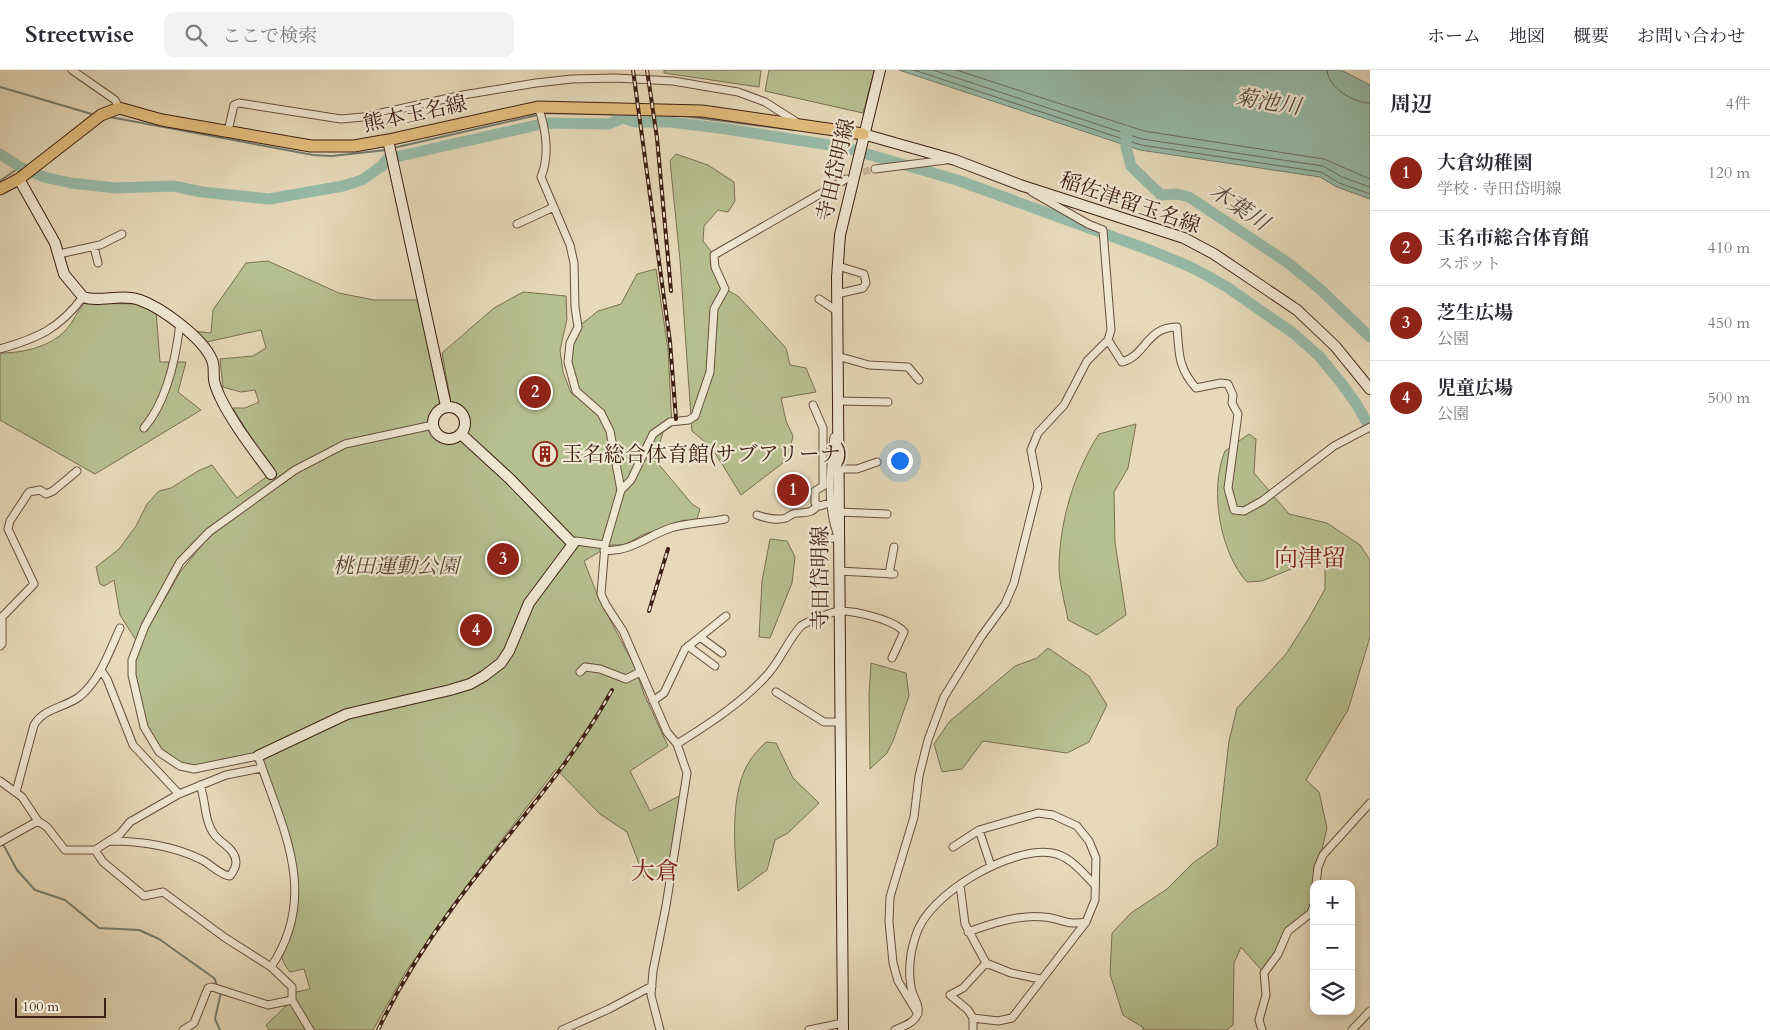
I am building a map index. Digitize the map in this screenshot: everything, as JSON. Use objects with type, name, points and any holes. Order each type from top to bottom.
[{"type":"main road","name":"寺田岱明線","points":[[843,1027],[838,512],[838,266],[840,235],[880,70]]},
{"type":"main road","name":"熊本玉名線","points":[[119,108],[162,120],[311,146],[390,146],[539,109],[702,111],[864,134]]},
{"type":"main road","points":[[0,189],[34,167],[101,115],[119,108]]},
{"type":"main road","name":"稲佐津留玉名線","points":[[864,134],[955,160],[1020,185],[1184,238],[1214,254],[1297,310],[1335,346],[1370,389]]},
{"type":"main road","points":[[390,146],[446,406]]},
{"type":"main road","points":[[20,177],[59,254],[64,274],[83,297],[114,296],[137,299],[158,307],[180,324],[209,354],[215,372],[213,378],[219,395],[230,416],[271,474]]},
{"type":"main road","points":[[446,406],[456,408],[464,415],[465,425],[461,434],[452,439],[441,437],[433,425],[436,413],[446,406]]},
{"type":"main road","points":[[258,756],[347,714],[470,684],[484,676],[504,659],[516,636],[529,603],[573,544],[509,478],[461,434]]},
{"type":"street","points":[[72,70],[115,100],[119,108]]},
{"type":"street","points":[[228,131],[234,105],[239,103],[341,119],[363,117],[463,95],[536,83],[572,79],[615,78],[672,81],[738,92],[765,102],[802,125]]},
{"type":"street","points":[[539,109],[544,126],[546,148],[544,169],[541,177],[570,245],[576,278],[574,307],[578,327],[570,343],[568,362],[576,391],[601,413],[610,431],[621,490],[604,548],[601,594],[623,630],[667,732],[678,744],[687,773],[652,986],[654,1010],[660,1030]]},
{"type":"street","points":[[874,168],[955,160]]},
{"type":"street","points":[[621,490],[631,480],[653,434],[670,422],[689,420],[695,416],[699,408],[710,372],[714,309],[725,289],[715,267],[714,255],[846,178]]},
{"type":"street","points":[[918,1014],[898,981],[893,963],[888,922],[890,897],[914,816],[918,776],[928,740],[944,697],[981,637],[1005,604],[1014,583],[1038,487],[1031,450],[1038,433],[1064,404],[1087,361],[1108,340],[1111,318],[1103,230],[1088,224],[1020,185]]},
{"type":"street","points":[[516,224],[554,208]]},
{"type":"street","points":[[59,254],[94,247],[122,234]]},
{"type":"street","points":[[94,247],[98,263]]},
{"type":"street","points":[[837,294],[863,288],[866,283],[864,274],[838,266]]},
{"type":"street","points":[[0,348],[47,332],[62,322],[83,297]]},
{"type":"street","points":[[819,300],[837,311]]},
{"type":"street","points":[[144,428],[156,412],[176,360],[180,324]]},
{"type":"street","points":[[1108,340],[1122,362],[1135,357],[1150,336],[1167,327],[1177,327],[1179,359],[1188,379],[1196,388],[1228,384],[1233,395],[1232,403],[1238,414],[1228,488],[1234,510],[1244,511],[1262,501],[1334,446],[1368,428]]},
{"type":"street","points":[[837,356],[869,366],[908,368],[919,380]]},
{"type":"street","points":[[838,401],[888,402]]},
{"type":"street","points":[[813,405],[823,428],[823,486]]},
{"type":"street","points":[[271,967],[283,944],[296,895],[295,869],[258,756],[194,770],[180,766],[159,752],[144,727],[134,693],[132,660],[145,626],[180,562],[209,532],[295,470],[345,444],[433,425]]},
{"type":"street","points":[[816,539],[839,538],[835,529],[831,490],[834,438],[838,425]]},
{"type":"street","points":[[838,469],[857,469],[877,462]]},
{"type":"street","points":[[0,646],[2,644],[2,617],[34,584],[9,533],[10,521],[29,492],[40,490],[46,494],[53,491],[77,471]]},
{"type":"street","points":[[823,486],[831,490]]},
{"type":"street","points":[[818,505],[815,503],[815,491],[823,486]]},
{"type":"street","points":[[757,515],[773,519],[785,518],[794,512],[807,514],[814,511],[818,505],[832,502]]},
{"type":"street","points":[[838,512],[887,514]]},
{"type":"street","points":[[573,544],[576,541],[616,552],[651,535],[675,527],[725,519]]},
{"type":"street","points":[[839,571],[892,574],[894,547]]},
{"type":"street","points":[[678,744],[720,716],[759,683],[778,662],[802,626],[839,611],[877,618],[899,625],[904,632],[892,658]]},
{"type":"street","points":[[653,701],[664,693],[678,661],[688,646],[726,616]]},
{"type":"street","points":[[16,792],[34,725],[40,716],[79,696],[101,670],[120,628]]},
{"type":"street","points":[[700,637],[722,652]]},
{"type":"street","points":[[688,646],[715,666]]},
{"type":"street","points":[[580,672],[585,667],[600,669],[626,679],[640,672]]},
{"type":"street","points":[[101,670],[107,679],[133,745],[179,794]]},
{"type":"street","points":[[776,692],[824,722],[840,722]]},
{"type":"street","points":[[0,781],[16,792],[38,821],[47,827],[65,850],[94,850],[120,834],[130,822],[179,794],[226,775],[262,768]]},
{"type":"street","points":[[109,841],[129,841],[171,846],[201,859],[225,876],[230,876],[234,871],[236,861],[232,850],[214,834],[207,818],[205,798],[200,785]]},
{"type":"street","points":[[1316,880],[1318,867],[1323,855],[1370,803]]},
{"type":"street","points":[[953,847],[979,830],[1038,813],[1068,820],[1085,835],[1093,850],[1097,865],[1094,884],[1095,900],[1086,922],[1040,979],[1012,1018],[998,1021],[973,1018]]},
{"type":"street","points":[[0,842],[38,821]]},
{"type":"street","points":[[979,830],[991,866]]},
{"type":"street","points":[[94,850],[103,862],[144,896],[163,892],[224,937],[271,967],[292,987],[292,1000],[310,1030]]},
{"type":"street","points":[[895,1030],[914,1020],[918,1014],[918,1006],[911,990],[909,965],[916,933],[928,911],[960,885],[991,866],[1027,854],[1054,853],[1066,858],[1094,884]]},
{"type":"street","points":[[960,885],[965,924],[986,963],[1011,973],[1040,979]]},
{"type":"street","points":[[1262,1030],[1259,1020],[1266,995],[1264,973],[1278,954],[1288,931],[1310,914]]},
{"type":"street","points":[[968,932],[1028,917],[1045,916],[1070,923],[1086,922]]},
{"type":"street","points":[[972,1030],[973,1018],[968,1010],[950,995],[963,988],[986,963]]},
{"type":"street","points":[[562,1030],[652,986]]},
{"type":"street","points":[[183,1030],[194,1023],[208,988],[212,987],[268,1005],[292,1000]]},
{"type":"street","points":[[1352,1030],[1370,1011]]},
{"type":"street","points":[[809,1030],[843,1027]]},
{"type":"green space","points":[[664,70],[761,70],[759,87],[664,73]]},
{"type":"green space","points":[[769,70],[874,71],[863,113],[765,91]]},
{"type":"green space","points":[[676,154],[708,165],[734,182],[735,201],[728,212],[718,210],[704,226],[703,241],[714,255],[725,289],[738,296],[786,348],[790,365],[806,368],[816,392],[781,398],[786,421],[793,436],[790,449],[792,456],[741,495],[712,448],[692,431],[680,260],[670,161]]},
{"type":"green space","name":"桃田運動公園","points":[[268,261],[339,293],[374,300],[423,300],[445,404],[434,412],[429,428],[436,439],[448,445],[457,442],[463,437],[469,424],[465,411],[451,403],[442,353],[494,308],[523,292],[566,296],[567,319],[560,350],[563,372],[571,393],[587,404],[576,391],[568,362],[578,327],[598,311],[621,304],[637,274],[656,269],[668,349],[672,426],[663,432],[655,460],[692,504],[700,509],[696,522],[684,520],[642,535],[625,545],[611,545],[584,561],[599,599],[634,665],[644,694],[668,746],[630,771],[650,811],[687,792],[674,881],[644,877],[627,832],[600,814],[556,769],[467,885],[405,973],[373,1030],[269,1030],[266,1025],[292,1000],[292,993],[310,989],[304,969],[290,972],[281,953],[284,933],[295,903],[295,878],[288,843],[258,756],[188,768],[168,760],[149,738],[132,675],[139,645],[120,615],[114,580],[104,586],[100,584],[96,567],[119,549],[136,526],[147,504],[159,491],[171,488],[198,471],[212,465],[237,498],[272,473],[233,408],[245,408],[259,402],[255,390],[241,392],[223,387],[220,359],[253,356],[266,348],[261,330],[202,343],[193,331],[211,333],[213,310],[246,263]],"holes":[[[243,507],[205,541],[181,571],[148,627],[180,562]]]},
{"type":"green space","points":[[84,303],[139,304],[156,311],[160,362],[186,362],[178,392],[201,410],[95,474],[0,420],[0,353],[36,348],[52,341],[66,330]]},
{"type":"green space","points":[[1136,424],[1128,468],[1114,492],[1115,542],[1126,615],[1097,635],[1068,620],[1059,573],[1062,531],[1070,497],[1082,465],[1099,434]]},
{"type":"green space","points":[[1249,434],[1256,439],[1254,473],[1289,514],[1327,523],[1360,545],[1370,560],[1370,637],[1348,710],[1306,780],[1319,792],[1327,828],[1315,880],[1310,880],[1310,914],[1288,931],[1264,973],[1241,947],[1234,963],[1233,1025],[1227,1030],[1142,1030],[1144,1028],[1123,1015],[1110,974],[1112,933],[1131,913],[1167,889],[1193,863],[1217,846],[1229,741],[1237,708],[1286,654],[1325,589],[1325,555],[1262,581],[1247,582],[1238,570],[1224,538],[1218,502],[1220,466],[1225,451]]},
{"type":"green space","points":[[770,539],[787,541],[795,557],[792,583],[770,638],[759,637],[762,581]]},
{"type":"green space","points":[[1048,648],[1089,676],[1107,705],[1089,742],[1067,753],[983,741],[962,769],[942,772],[934,744],[949,722],[1015,666],[1037,658]]},
{"type":"green space","points":[[871,663],[906,673],[909,696],[887,753],[870,769],[869,694]]},
{"type":"green space","points":[[766,742],[776,743],[793,778],[819,803],[788,833],[775,840],[767,870],[738,891],[735,823],[739,788],[751,759]]},
{"type":"water","name":"菊池川","points":[[899,70],[1341,70],[1370,85],[1370,199],[1337,187],[1320,177],[1140,150]]},
{"type":"waterway","points":[[0,87],[95,115]]},
{"type":"waterway","points":[[393,148],[546,113],[684,116],[793,130]]},
{"type":"waterway","points":[[110,117],[313,155],[332,156],[386,150]]},
{"type":"waterway","points":[[0,154],[20,167],[44,177],[71,183],[115,188],[173,186],[202,192],[269,199],[343,186],[362,180],[382,166],[387,159],[546,123],[609,124],[623,118],[635,122],[670,122],[719,128],[843,147],[957,180],[1152,251],[1193,268],[1227,287],[1293,333],[1319,356],[1357,405],[1370,428]]},
{"type":"waterway","name":"木葉川","points":[[1126,131],[1126,147],[1131,166],[1161,195],[1177,194],[1189,197],[1288,263],[1320,289],[1370,337]]},
{"type":"waterway","points":[[0,181],[20,167]]},
{"type":"waterway","points":[[3,844],[17,870],[35,890],[65,900],[99,928],[139,930],[159,939],[214,978],[217,985]]},
{"type":"waterway","points":[[220,1030],[215,1019],[221,992]]},
{"type":"tunnel","points":[[853,175],[875,169]]},
{"type":"railway","points":[[633,70],[670,342],[676,419]]},
{"type":"railway","points":[[647,70],[657,138],[671,291]]},
{"type":"railway","points":[[649,611],[668,549]]},
{"type":"railway","points":[[378,1030],[403,982],[432,936],[473,880],[557,774],[595,719],[612,690]]},
{"type":"place","name":"玉名市総合体育館","points":[[535,392]]},
{"type":"place","name":"玉名総合体育館(サブアリーナ)","points":[[545,454]]},
{"type":"place","name":"大倉幼稚園","points":[[793,490]]},
{"type":"place","name":"芝生広場","points":[[503,559]]},
{"type":"place","name":"児童広場","points":[[476,630]]},
{"type":"district","name":"向津留","points":[[1310,558]]},
{"type":"district","name":"大倉","points":[[655,871]]}]
